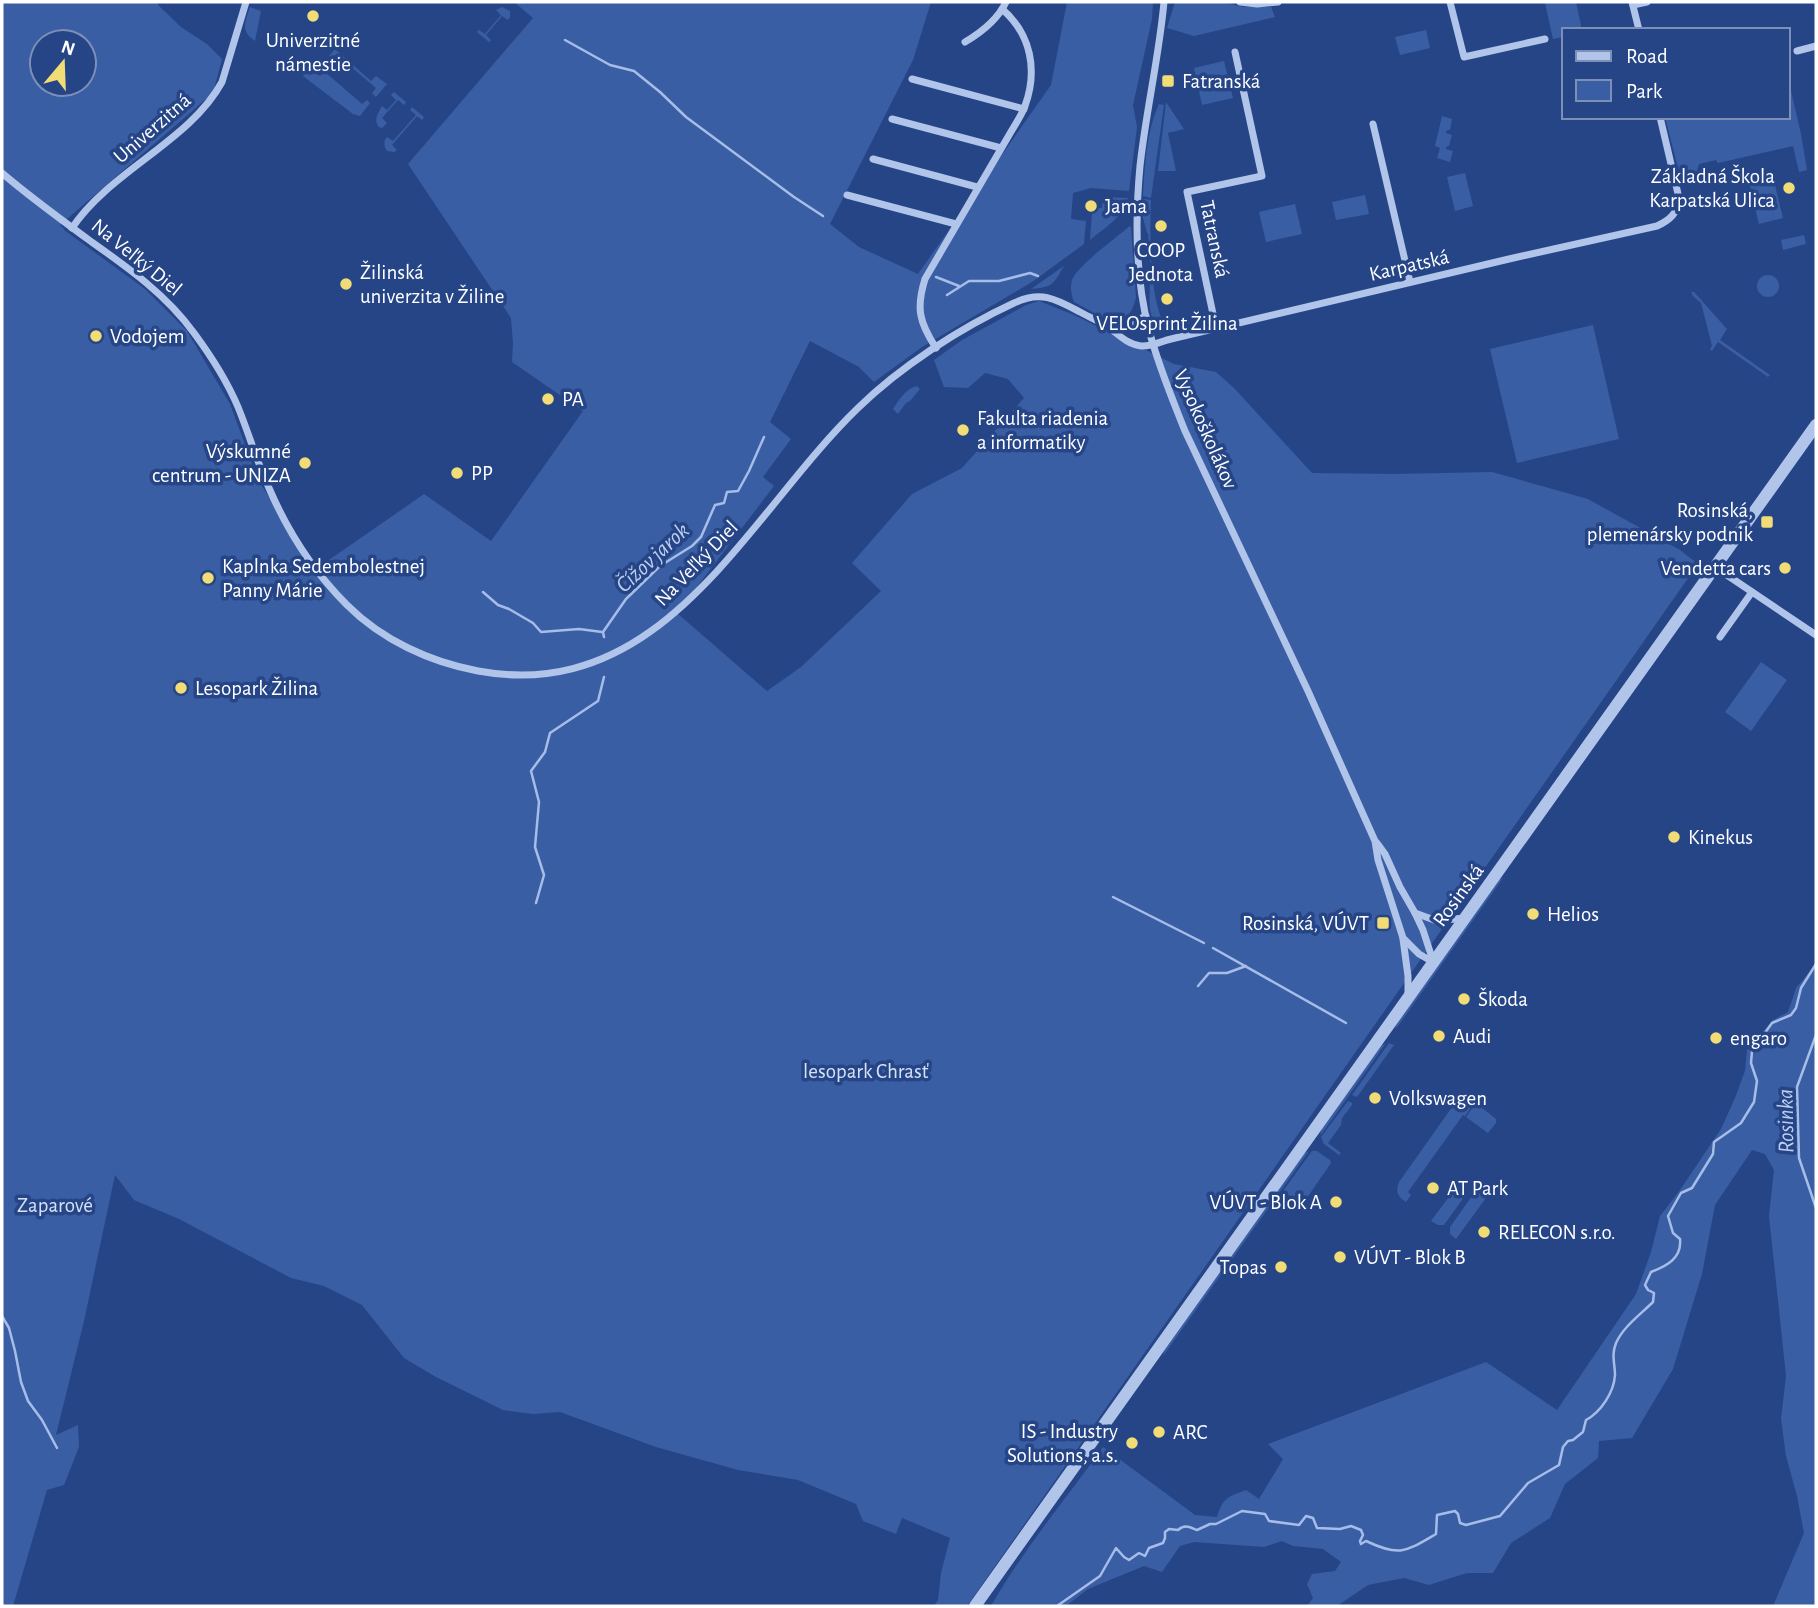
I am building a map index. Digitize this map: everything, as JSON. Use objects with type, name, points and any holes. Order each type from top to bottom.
[{"type":"street","name":"Univerzitná","points":[[72,228],[93,202],[194,118],[216,93],[222,82],[246,2]]},
{"type":"street","name":"Vysokoškolákov","points":[[1164,2],[1140,164],[1138,197],[1141,286],[1153,344],[1185,431],[1308,691],[1375,841],[1385,854],[1423,930],[1433,962]]},
{"type":"street","points":[[1240,2],[1279,2]]},
{"type":"street","points":[[1450,2],[1464,57],[1545,39]]},
{"type":"street","points":[[1639,28],[1633,3],[1647,2]]},
{"type":"street","points":[[936,348],[921,318],[919,299],[925,279],[1024,109],[1030,81],[1026,39],[1004,6],[993,20],[965,42]]},
{"type":"street","points":[[1797,51],[1816,46]]},
{"type":"street","name":"Tatranská","points":[[1216,328],[1187,192],[1262,176],[1236,52]]},
{"type":"street","points":[[912,79],[1024,109]]},
{"type":"street","points":[[892,119],[1001,148]]},
{"type":"street","name":"Karpatská","points":[[1153,344],[1657,226],[1671,218],[1679,198],[1660,119]]},
{"type":"street","points":[[1373,124],[1409,282]]},
{"type":"street","points":[[873,159],[977,187]]},
{"type":"street","name":"Na Veľký Diel","points":[[2,173],[153,287],[195,334],[231,393],[270,492],[322,577],[349,608],[381,632],[413,650],[449,665],[488,673],[522,675],[568,670],[618,651],[649,633],[679,610],[717,572],[822,445],[856,410],[936,348],[1013,303],[1034,297],[1058,300],[1107,327],[1122,339],[1138,346],[1153,344]]},
{"type":"street","points":[[847,195],[956,224]]},
{"type":"street","points":[[1107,327],[1128,326],[1146,316]]},
{"type":"street","name":"Rosinská","points":[[975,1606],[1816,425]]},
{"type":"street","points":[[1715,567],[1816,635]]},
{"type":"street","points":[[1720,637],[1752,592]]},
{"type":"street","name":"Vysokoškolákov","points":[[1375,841],[1378,860],[1403,938],[1408,976],[1407,999]]},
{"type":"street","points":[[1415,913],[1437,920],[1465,918]]},
{"type":"street","points":[[1403,938],[1419,954],[1433,962]]},
{"type":"green space","name":"lesopark Chrasť","points":[[2,2],[157,2],[181,27],[207,44],[222,59],[213,93],[60,225],[145,289],[187,331],[230,404],[258,480],[316,569],[424,494],[491,541],[583,411],[512,362],[511,318],[408,164],[533,18],[514,2],[931,2],[913,60],[830,224],[859,247],[918,274],[1051,85],[1067,2],[1153,2],[1152,19],[1133,105],[1137,127],[1129,191],[1091,188],[1073,193],[1071,219],[1086,221],[1084,244],[1032,282],[922,347],[874,382],[859,367],[810,341],[770,422],[791,439],[763,477],[774,486],[677,613],[767,691],[801,667],[881,591],[852,563],[912,494],[962,468],[1024,398],[1008,379],[985,373],[968,388],[944,387],[934,360],[962,340],[1026,305],[1039,301],[1074,315],[1174,364],[1216,372],[1312,473],[1492,472],[1588,499],[1680,550],[1698,564],[967,1606],[934,1606],[938,1600],[941,1573],[950,1538],[902,1518],[896,1534],[863,1521],[856,1504],[798,1480],[738,1470],[656,1447],[560,1412],[533,1414],[503,1410],[404,1358],[362,1305],[324,1286],[291,1278],[179,1219],[134,1200],[115,1175],[56,1435],[78,1425],[79,1447],[64,1485],[47,1490],[13,1606],[2,1606]]},
{"type":"green space","points":[[1175,2],[1223,2],[1244,7],[1271,7],[1275,17],[1194,36],[1167,28]]},
{"type":"green space","points":[[1576,2],[1582,28],[1562,28],[1562,37],[1553,39],[1545,3]]},
{"type":"green space","points":[[250,7],[261,11],[255,41],[246,30],[245,22]]},
{"type":"green space","points":[[502,7],[510,11],[510,17],[508,20],[502,16],[486,35],[491,40],[489,42],[477,32],[479,30],[485,34],[501,15],[496,10]]},
{"type":"green space","points":[[1426,30],[1430,48],[1400,55],[1395,37]]},
{"type":"green space","points":[[335,49],[371,81],[376,76],[387,84],[376,97],[372,93],[376,88],[337,55],[332,59],[329,56]]},
{"type":"green space","points":[[1224,61],[1233,98],[1202,105],[1194,68]]},
{"type":"green space","points":[[309,67],[320,76],[325,72],[362,104],[367,100],[370,103],[360,116],[353,114],[303,76]]},
{"type":"green space","points":[[1790,87],[1807,170],[1799,172],[1793,146],[1718,163],[1716,160],[1699,164],[1697,171],[1691,176],[1684,176],[1679,172],[1666,119],[1790,119]]},
{"type":"green space","points":[[394,92],[406,102],[404,105],[398,100],[382,118],[387,123],[382,128],[379,127],[376,122],[378,114],[382,106],[387,110],[396,100],[391,95]]},
{"type":"green space","points":[[1166,102],[1184,129],[1168,133],[1176,171],[1158,171]]},
{"type":"green space","points":[[1159,104],[1164,105],[1151,198],[1143,196],[1149,138]]},
{"type":"green space","points":[[412,107],[424,117],[422,120],[417,116],[392,145],[397,150],[387,151],[384,144],[387,137],[393,141],[416,115],[410,110]]},
{"type":"green space","points":[[1442,116],[1452,119],[1450,130],[1446,133],[1452,135],[1446,149],[1453,151],[1450,162],[1437,158],[1440,148],[1435,146]]},
{"type":"green space","points":[[1465,173],[1473,206],[1455,211],[1447,177]]},
{"type":"green space","points":[[1773,177],[1783,218],[1759,224],[1749,183]]},
{"type":"green space","points":[[1365,195],[1369,214],[1336,220],[1332,202]]},
{"type":"green space","points":[[1103,197],[1128,198],[1118,216],[1090,240],[1092,212],[1102,208]]},
{"type":"green space","points":[[1143,199],[1151,200],[1152,270],[1163,321],[1170,331],[1198,326],[1169,333],[1159,330],[1153,319],[1148,233],[1142,214]]},
{"type":"green space","points":[[1295,204],[1302,234],[1266,242],[1259,212]]},
{"type":"green space","points":[[1130,226],[1136,297],[1128,315],[1120,320],[1109,321],[1074,302],[1071,283],[1075,274],[1089,260]]},
{"type":"green space","points":[[1804,235],[1806,244],[1783,250],[1781,240]]},
{"type":"green space","points":[[1064,266],[1052,284],[1031,289]]},
{"type":"green space","points":[[1768,275],[1776,278],[1779,286],[1776,294],[1768,297],[1760,294],[1757,286],[1760,278]]},
{"type":"green space","points":[[1691,292],[1694,292],[1727,329],[1720,340],[1770,375],[1768,377],[1718,342],[1712,351],[1710,349],[1712,346],[1701,303]]},
{"type":"green space","points":[[1593,325],[1619,439],[1517,463],[1490,349]]},
{"type":"green space","points":[[917,386],[920,389],[898,414],[893,409],[906,392]]},
{"type":"green space","points":[[1761,662],[1787,680],[1751,731],[1725,712]]},
{"type":"green space","points":[[1503,878],[1398,1026],[1395,1029],[1398,1021]]},
{"type":"green space","points":[[1816,964],[1816,1606],[1773,1606],[1804,1533],[1786,1456],[1781,1419],[1786,1376],[1769,1216],[1774,1170],[1765,1154],[1752,1150],[1715,1205],[1702,1274],[1673,1369],[1632,1438],[1599,1441],[1598,1458],[1565,1484],[1550,1518],[1511,1543],[1493,1573],[1467,1573],[1429,1585],[1404,1578],[1368,1585],[1337,1606],[1307,1606],[1313,1598],[1307,1584],[1312,1574],[1335,1571],[1341,1562],[1323,1549],[1293,1546],[1282,1541],[1264,1547],[1194,1542],[1180,1546],[1162,1572],[1144,1566],[1088,1589],[1066,1606],[991,1606],[1030,1545],[1103,1447],[1195,1515],[1217,1517],[1221,1506],[1234,1494],[1246,1490],[1259,1499],[1283,1459],[1268,1444],[1486,1362],[1557,1410],[1636,1294],[1660,1216],[1721,1129],[1745,1071],[1747,1050],[1773,1020],[1788,1012],[1796,988]]},
{"type":"green space","points":[[1386,1043],[1320,1135],[1322,1127],[1381,1046]]},
{"type":"green space","points":[[1389,1043],[1394,1045],[1357,1097],[1352,1095]]},
{"type":"green space","points":[[1468,1099],[1475,1102],[1408,1192],[1411,1195],[1406,1202],[1398,1194],[1399,1182],[1455,1103]]},
{"type":"green space","points":[[1348,1101],[1352,1105],[1328,1143],[1341,1153],[1339,1155],[1324,1144],[1321,1137]]},
{"type":"green space","points":[[1476,1103],[1496,1119],[1488,1133],[1466,1117]]},
{"type":"green space","points":[[1309,1151],[1163,1356],[1303,1154]]},
{"type":"green space","points":[[1312,1151],[1317,1151],[1331,1163],[1302,1205],[1283,1191]]},
{"type":"green space","points":[[1457,1186],[1467,1193],[1444,1225],[1431,1221]]},
{"type":"green space","points":[[1477,1189],[1486,1198],[1456,1239],[1450,1234],[1450,1227]]},
{"type":"waterway","points":[[565,40],[610,65],[634,71],[686,117],[823,216]]},
{"type":"waterway","name":"Čížov jarok","points":[[947,295],[969,281],[999,281],[1030,273],[1038,276]]},
{"type":"waterway","points":[[936,277],[959,286]]},
{"type":"waterway","name":"Čížov jarok","points":[[604,637],[603,632],[626,599],[660,566],[692,546],[701,537],[715,505],[724,503],[727,492],[738,491],[764,437]]},
{"type":"waterway","points":[[483,592],[498,605],[533,623],[541,632],[579,629],[602,632]]},
{"type":"waterway","name":"Čížov jarok","points":[[536,903],[544,875],[535,847],[539,802],[531,771],[545,752],[550,733],[598,701],[604,677]]},
{"type":"waterway","points":[[1113,897],[1204,943]]},
{"type":"waterway","points":[[1213,948],[1346,1023]]},
{"type":"waterway","points":[[1057,1606],[1100,1576],[1116,1548],[1129,1560],[1139,1553],[1145,1556],[1149,1548],[1163,1543],[1165,1532],[1169,1529],[1187,1527],[1197,1530],[1242,1511],[1265,1514],[1269,1521],[1299,1525],[1306,1516],[1313,1518],[1317,1528],[1340,1529],[1351,1526],[1361,1530],[1361,1544],[1366,1541],[1395,1551],[1417,1545],[1436,1534],[1437,1515],[1455,1511],[1460,1523],[1466,1525],[1500,1516],[1528,1483],[1559,1465],[1563,1447],[1583,1432],[1586,1420],[1606,1401],[1614,1381],[1613,1356],[1616,1343],[1628,1326],[1653,1302],[1654,1293],[1645,1285],[1651,1272],[1668,1264],[1679,1251],[1680,1239],[1673,1233],[1668,1216],[1681,1193],[1692,1188],[1713,1154],[1714,1142],[1741,1123],[1754,1102],[1757,1081],[1751,1063],[1752,1051],[1772,1023],[1791,1015],[1796,1008],[1801,988],[1816,964]]},
{"type":"waterway","points":[[1198,986],[1209,973],[1227,973],[1246,966]]},
{"type":"waterway","name":"Rosinka","points":[[1816,1035],[1797,1087],[1799,1158],[1816,1208]]},
{"type":"waterway","points":[[2,1316],[9,1328],[28,1401],[57,1448]]},
{"type":"place","name":"Univerzitné námestie","points":[[313,16]]},
{"type":"place","name":"Fatranská","points":[[1168,81]]},
{"type":"place","name":"Základná Škola Karpatská Ulica","points":[[1789,188]]},
{"type":"place","name":"Jama","points":[[1091,206]]},
{"type":"place","name":"COOP Jednota","points":[[1161,226]]},
{"type":"place","name":"Žilinská univerzita v Žiline","points":[[346,284]]},
{"type":"place","name":"VELOsprint Žilina","points":[[1167,299]]},
{"type":"place","name":"Vodojem","points":[[96,336]]},
{"type":"place","name":"PA","points":[[548,399]]},
{"type":"place","name":"Fakulta riadenia a informatiky","points":[[963,430]]},
{"type":"place","name":"Výskumné centrum - UNIZA","points":[[305,463]]},
{"type":"place","name":"PP","points":[[457,473]]},
{"type":"place","name":"Rosinská, plemenársky podnik","points":[[1767,522]]},
{"type":"place","name":"Vendetta cars","points":[[1785,568]]},
{"type":"place","name":"Kaplnka Sedembolestnej Panny Márie","points":[[208,578]]},
{"type":"place","name":"Lesopark Žilina","points":[[181,688]]},
{"type":"place","name":"Kinekus","points":[[1674,837]]},
{"type":"place","name":"Helios","points":[[1533,914]]},
{"type":"place","name":"Rosinská, VÚVT","points":[[1383,923]]},
{"type":"place","name":"Škoda","points":[[1464,999]]},
{"type":"place","name":"Audi","points":[[1439,1036]]},
{"type":"place","name":"engaro","points":[[1716,1038]]},
{"type":"place","name":"Volkswagen","points":[[1375,1098]]},
{"type":"place","name":"AT Park","points":[[1433,1188]]},
{"type":"place","name":"VÚVT - Blok A","points":[[1336,1202]]},
{"type":"place","name":"RELECON s.r.o.","points":[[1484,1232]]},
{"type":"place","name":"VÚVT - Blok B","points":[[1340,1257]]},
{"type":"place","name":"Topas","points":[[1281,1267]]},
{"type":"place","name":"ARC","points":[[1159,1432]]},
{"type":"place","name":"IS - Industry Solutions, a.s.","points":[[1132,1443]]},
{"type":"park label","name":"Zaparové","points":[[55,1205]]}]
